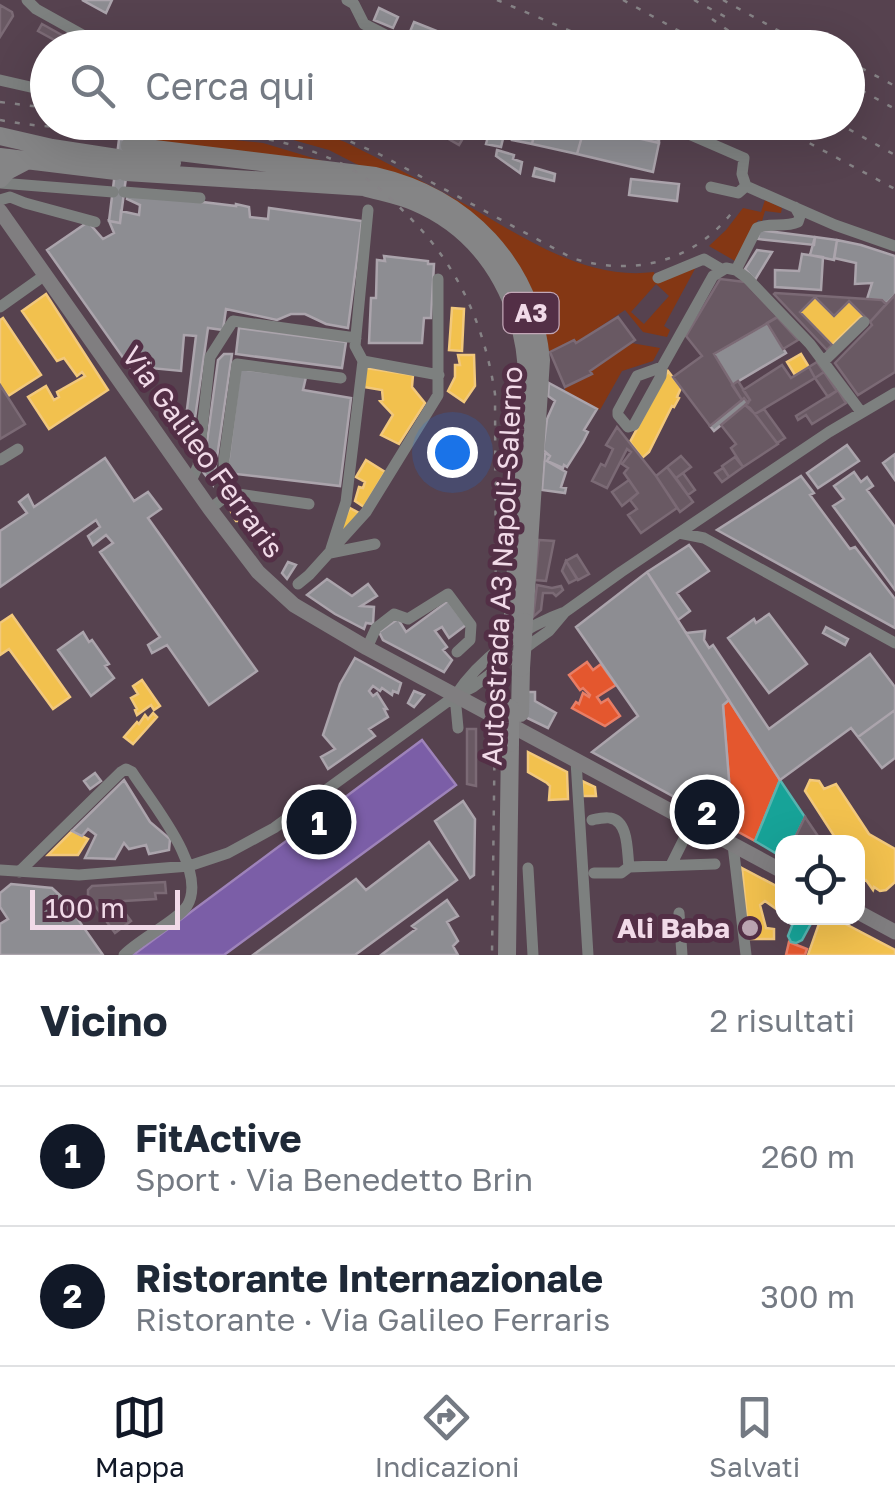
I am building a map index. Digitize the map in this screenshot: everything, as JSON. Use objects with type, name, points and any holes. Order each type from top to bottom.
[{"type":"highway","name":"A3","points":[[5,139],[122,159]]},
{"type":"highway","name":"A3","points":[[0,158],[122,159]]},
{"type":"highway","name":"Autostrada A3 Napoli-Salerno","points":[[122,159],[245,159],[282,173],[402,197],[424,206],[467,236],[504,283],[522,328],[528,374],[507,955]]},
{"type":"highway","points":[[0,181],[11,168],[26,161]]},
{"type":"highway","name":"Autostrada A3 Napoli-Salerno","points":[[514,746],[516,955]]},
{"type":"main road","name":"Via Galileo Ferraris","points":[[0,211],[210,509],[246,558],[284,598],[367,648],[775,867]]},
{"type":"main road","points":[[865,916],[895,932]]},
{"type":"street","points":[[27,0],[74,30]]},
{"type":"street","points":[[347,0],[354,4],[364,24],[376,30]]},
{"type":"street","points":[[0,80],[30,87]]},
{"type":"street","points":[[703,140],[744,158],[742,174],[746,186],[895,246]]},
{"type":"street","points":[[0,181],[200,198]]},
{"type":"street","points":[[711,186],[738,193],[746,186]]},
{"type":"street","points":[[0,200],[10,197],[96,222]]},
{"type":"street","points":[[736,270],[759,226],[798,222],[800,216],[794,206]]},
{"type":"street","points":[[330,553],[346,502],[363,361],[355,346],[368,210]]},
{"type":"street","points":[[658,278],[700,260],[721,269],[736,270],[824,361],[861,412]]},
{"type":"street","points":[[662,367],[637,376],[618,412],[628,427],[634,426],[662,367],[721,269]]},
{"type":"street","points":[[0,308],[46,275]]},
{"type":"street","points":[[284,598],[366,512],[438,396],[438,279]]},
{"type":"street","points":[[191,481],[198,466],[210,357],[233,321],[356,338]]},
{"type":"street","points":[[824,361],[864,322]]},
{"type":"street","points":[[363,361],[439,375]]},
{"type":"street","points":[[210,509],[225,498],[224,460],[236,364],[341,378]]},
{"type":"street","points":[[1,874],[92,875],[189,866],[228,853],[274,828],[455,696],[468,677],[492,656],[542,620],[565,612],[895,392]]},
{"type":"street","points":[[0,460],[18,448]]},
{"type":"street","points":[[224,492],[309,504]]},
{"type":"street","points":[[679,533],[704,538],[895,644]]},
{"type":"street","points":[[330,553],[375,544]]},
{"type":"street","points":[[367,648],[376,628],[394,614],[408,619],[448,594],[471,625],[470,640],[457,652]]},
{"type":"street","points":[[455,696],[458,728]]},
{"type":"street","points":[[576,761],[588,955]]},
{"type":"street","points":[[19,872],[126,770],[132,772],[163,819],[193,878],[183,913],[124,955]]},
{"type":"street","points":[[592,820],[610,817],[619,822],[630,866]]},
{"type":"street","points":[[671,865],[692,823]]},
{"type":"street","points":[[733,845],[746,955]]},
{"type":"street","points":[[594,874],[621,873],[630,866],[715,864]]},
{"type":"street","points":[[528,868],[532,955]]},
{"type":"street","points":[[680,913],[682,955]]},
{"type":"shaded area","points":[[132,140],[263,143],[323,161]]},
{"type":"shaded area","points":[[293,140],[345,142],[578,263],[602,270],[654,272],[656,283],[696,267],[664,326],[670,330],[667,337],[643,332],[625,310],[576,343],[550,352],[529,286],[366,169],[329,150]],"holes":[[[656,284],[669,296],[644,324],[631,312]]]},
{"type":"shaded area","points":[[765,200],[782,208],[781,213],[765,211],[735,261],[709,246],[743,208],[761,212]]},
{"type":"shaded area","points":[[631,343],[660,348],[653,361],[622,371],[600,410],[565,391],[565,387],[592,375],[590,371]]},
{"type":"building: Abitazioni","points":[[46,294],[108,390],[49,429],[28,397],[46,386],[54,400],[59,397],[57,392],[85,376],[82,372],[77,376],[64,358],[57,361],[22,311]]},
{"type":"building: Abitazioni","points":[[815,297],[834,316],[849,301],[863,315],[832,345],[800,312]]},
{"type":"building: Abitazioni","points":[[452,308],[464,309],[462,351],[449,350]]},
{"type":"building: Abitazioni","points":[[3,318],[41,375],[8,396],[0,385]]},
{"type":"building: Abitazioni","points":[[801,354],[809,367],[795,375],[787,362]]},
{"type":"building: Abitazioni","points":[[458,355],[474,355],[475,386],[464,402],[448,391],[455,377],[455,365],[460,365]]},
{"type":"building: Abitazioni","points":[[366,368],[413,375],[412,387],[425,403],[399,444],[381,435],[393,415],[380,401],[382,390],[364,387]]},
{"type":"building: Abitazioni","points":[[668,371],[681,388],[679,398],[642,458],[630,442]]},
{"type":"building: Abitazioni","points":[[366,460],[385,472],[364,507],[355,501],[365,482],[356,477]]},
{"type":"building: Abitazioni","points":[[231,503],[251,506],[249,521],[236,521],[230,510]]},
{"type":"building: Abitazioni","points":[[350,508],[359,513],[347,532],[340,527]]},
{"type":"building: Abitazioni","points":[[12,615],[70,697],[53,709],[9,649],[0,655],[0,623]]},
{"type":"building: Abitazioni","points":[[142,680],[160,706],[154,710],[151,705],[137,715],[131,698],[138,694],[133,686]]},
{"type":"building: Abitazioni","points":[[153,713],[157,717],[133,744],[124,737],[145,715],[148,719]]},
{"type":"building: Abitazioni","points":[[528,752],[567,772],[568,799],[549,800],[550,786],[528,772]]},
{"type":"building: Abitazioni","points":[[810,780],[819,781],[824,789],[836,784],[869,834],[895,849],[895,882],[886,890],[873,890],[865,880],[865,835],[833,835],[805,791]]},
{"type":"building: Abitazioni","points":[[582,781],[595,787],[596,796],[583,796]]},
{"type":"building: Abitazioni","points":[[72,831],[88,839],[78,855],[48,855]]},
{"type":"building: Abitazioni","points":[[742,868],[775,885],[775,908],[765,901],[760,905],[766,928],[774,929],[774,939],[749,939]]},
{"type":"building: Abitazioni","points":[[819,925],[847,925],[895,950],[895,955],[808,955]]},
{"type":"building: Negozi","points":[[587,662],[593,670],[601,664],[616,685],[597,697],[601,703],[608,699],[620,716],[605,726],[572,708],[576,702],[579,704],[583,693],[590,695],[583,688],[580,690],[569,675]]},
{"type":"building: Negozi","points":[[729,700],[780,780],[755,841],[733,829],[723,705]]},
{"type":"building: Negozi","points":[[789,942],[807,949],[805,955],[786,955]]},
{"type":"building: Uffici","points":[[422,740],[456,785],[224,955],[133,955]]},
{"type":"building: Pubblico","points":[[780,780],[805,817],[796,835],[775,835],[775,853],[755,841]]},
{"type":"building: Pubblico","points":[[792,925],[810,925],[796,943],[788,936]]},
{"type":"building: Industria","points":[[82,0],[112,0],[106,13]]},
{"type":"building: Industria","points":[[379,8],[398,17],[393,28],[374,20]]},
{"type":"building: Industria","points":[[414,22],[434,30],[411,30]]},
{"type":"building: Industria","points":[[119,140],[131,140],[120,223],[109,221]]},
{"type":"building: Industria","points":[[487,140],[503,140],[501,147],[486,144]]},
{"type":"building: Industria","points":[[533,140],[581,140],[577,154],[532,144]]},
{"type":"building: Industria","points":[[581,140],[659,143],[653,172],[577,154]]},
{"type":"building: Industria","points":[[497,150],[522,162],[520,173],[496,156]]},
{"type":"building: Industria","points":[[535,168],[555,174],[554,181],[533,176]]},
{"type":"building: Industria","points":[[631,179],[679,184],[677,201],[629,195]]},
{"type":"building: Industria","points":[[128,193],[236,204],[249,207],[250,217],[268,219],[269,208],[362,221],[348,328],[326,324],[305,314],[277,320],[226,309],[223,330],[208,328],[190,453],[183,442],[196,336],[184,335],[181,371],[150,368],[151,364],[136,376],[47,250],[88,222],[103,239],[114,233],[109,221],[120,223],[121,211],[139,215],[140,205],[127,199]]},
{"type":"building: Industria","points":[[759,230],[815,237],[814,245],[758,239]]},
{"type":"building: Industria","points":[[815,237],[837,240],[834,260],[810,255]]},
{"type":"building: Industria","points":[[837,240],[895,256],[895,295],[886,304],[867,299],[872,283],[855,284],[856,263],[834,258]]},
{"type":"building: Industria","points":[[757,250],[772,252],[755,280],[745,269]]},
{"type":"building: Industria","points":[[802,254],[823,257],[821,290],[775,287],[775,270],[799,271]]},
{"type":"building: Industria","points":[[384,256],[434,264],[431,318],[424,318],[422,343],[369,343],[377,260],[385,261]]},
{"type":"building: Industria","points":[[767,323],[786,353],[732,385],[714,354]]},
{"type":"building: Industria","points":[[239,328],[346,342],[342,368],[236,354]]},
{"type":"building: Industria","points":[[224,354],[232,354],[213,485],[203,472],[218,360]]},
{"type":"building: Industria","points":[[240,369],[306,377],[303,390],[351,398],[340,486],[227,473]]},
{"type":"building: Industria","points":[[549,383],[597,409],[584,430],[588,432],[583,442],[563,468],[547,461],[550,456],[543,450],[547,419],[555,401],[548,396]]},
{"type":"building: Industria","points":[[744,398],[748,403],[714,431],[710,426]]},
{"type":"building: Industria","points":[[847,445],[859,461],[818,488],[807,473]]},
{"type":"building: Industria","points":[[545,452],[550,456],[547,461],[566,472],[561,487],[566,488],[565,493],[542,490]]},
{"type":"building: Industria","points":[[895,454],[895,480],[883,463]]},
{"type":"building: Industria","points":[[105,458],[134,501],[148,492],[161,509],[148,518],[257,671],[209,705],[167,645],[152,653],[148,645],[160,637],[100,552],[113,543],[106,535],[93,545],[88,536],[100,527],[96,520],[0,587],[0,531],[27,513],[19,502],[28,495],[34,507]]},
{"type":"building: Industria","points":[[854,472],[861,482],[867,477],[873,486],[867,490],[895,527],[895,590],[833,506],[844,499],[834,486]]},
{"type":"building: Industria","points":[[801,476],[814,493],[810,495],[850,549],[855,547],[895,599],[895,628],[717,530]]},
{"type":"building: Industria","points":[[689,545],[709,571],[677,593],[690,611],[678,620],[647,572]]},
{"type":"building: Industria","points":[[288,562],[296,565],[287,579],[282,573]]},
{"type":"building: Industria","points":[[647,572],[729,700],[723,705],[733,829],[592,752],[638,716],[576,627]]},
{"type":"building: Industria","points":[[327,579],[352,596],[368,584],[377,596],[361,606],[374,607],[373,624],[366,623],[364,629],[307,595]]},
{"type":"building: Industria","points":[[448,601],[466,625],[449,638],[442,627],[435,631],[452,660],[444,672],[383,640],[379,632],[398,619],[406,632]]},
{"type":"building: Industria","points":[[769,614],[807,664],[769,693],[728,638],[754,619],[756,623]]},
{"type":"building: Industria","points":[[826,627],[848,639],[845,645],[823,633]]},
{"type":"building: Industria","points":[[705,631],[704,640],[709,648],[713,645],[769,729],[870,654],[895,687],[895,710],[858,737],[851,728],[780,780],[686,633]]},
{"type":"building: Industria","points":[[83,632],[109,664],[105,666],[114,678],[91,696],[58,650]]},
{"type":"building: Industria","points":[[355,658],[401,683],[398,693],[393,691],[392,695],[373,686],[369,691],[373,696],[377,693],[388,717],[369,729],[375,736],[328,769],[321,757],[335,749],[323,735],[340,684]]},
{"type":"building: Industria","points":[[414,691],[424,695],[414,707],[408,703]]},
{"type":"building: Industria","points":[[526,692],[535,692],[535,701],[556,713],[548,728],[525,717]]},
{"type":"building: Industria","points":[[895,710],[895,758],[882,768],[858,737]]},
{"type":"building: Industria","points":[[95,773],[101,781],[90,789],[84,781]]},
{"type":"building: Industria","points":[[124,780],[150,822],[170,839],[169,850],[149,854],[146,845],[129,849],[124,843],[115,859],[85,858],[96,835],[88,829],[82,836],[72,831]]},
{"type":"building: Industria","points":[[463,801],[475,819],[474,875],[470,878],[435,821]]},
{"type":"building: Industria","points":[[429,842],[457,880],[355,955],[253,955],[356,879],[366,890]]},
{"type":"building: Industria","points":[[11,884],[52,888],[103,955],[0,955],[0,924],[8,919],[0,907],[0,893]]},
{"type":"building: Industria","points":[[447,900],[458,916],[447,922],[458,941],[453,946],[458,955],[381,955],[416,929],[412,926]]},
{"type":"building: Altro","points":[[0,5],[13,16],[0,37]]},
{"type":"building: Altro","points":[[720,279],[745,282],[778,317],[714,354],[742,400],[710,426],[673,377],[702,356],[686,336]]},
{"type":"building: Altro","points":[[775,293],[882,300],[886,304],[870,322],[849,301],[834,316],[815,297],[800,312],[832,345],[827,350]]},
{"type":"building: Altro","points":[[895,295],[895,372],[858,395],[835,363]]},
{"type":"building: Altro","points":[[618,317],[635,340],[590,371],[592,374],[565,387],[550,352],[574,340],[576,343]]},
{"type":"building: Altro","points":[[777,317],[798,340],[783,349],[767,323]]},
{"type":"building: Altro","points":[[817,362],[824,372],[815,378],[809,367]]},
{"type":"building: Altro","points":[[782,365],[791,378],[809,367],[815,378],[755,414],[745,405],[750,400],[743,390]]},
{"type":"building: Altro","points":[[824,372],[837,391],[828,397],[815,378]]},
{"type":"building: Altro","points":[[738,381],[750,400],[748,403],[732,385]]},
{"type":"building: Altro","points":[[0,385],[25,424],[0,439]]},
{"type":"building: Altro","points":[[838,390],[846,403],[812,424],[806,415],[798,420],[796,416]]},
{"type":"building: Altro","points":[[745,405],[778,444],[743,467],[731,448],[736,444],[721,425]]},
{"type":"building: Altro","points":[[764,409],[785,438],[777,443],[755,414]]},
{"type":"building: Altro","points":[[617,427],[677,508],[641,533],[628,515],[637,509],[630,500],[638,493],[624,473],[628,468],[622,464],[631,452],[627,449],[607,488],[592,481],[613,449],[606,445]]},
{"type":"building: Altro","points":[[681,456],[691,467],[676,478],[667,467]]},
{"type":"building: Altro","points":[[735,457],[743,467],[729,477],[722,466]]},
{"type":"building: Altro","points":[[667,467],[693,502],[680,512],[656,476]]},
{"type":"building: Altro","points":[[723,468],[729,477],[722,482],[715,473]]},
{"type":"building: Altro","points":[[683,473],[695,490],[688,495],[676,478]]},
{"type":"building: Altro","points":[[629,480],[638,493],[622,506],[612,492]]},
{"type":"building: Altro","points":[[539,540],[554,541],[546,581],[535,580]]},
{"type":"building: Altro","points":[[577,555],[589,574],[578,580],[566,561]]},
{"type":"building: Altro","points":[[566,561],[577,579],[569,583],[562,571]]},
{"type":"building: Altro","points":[[537,585],[561,586],[563,590],[556,596],[543,593],[541,610],[533,617]]},
{"type":"building: Altro","points":[[467,729],[476,729],[476,786],[467,784]]},
{"type":"building: Altro","points":[[805,817],[817,835],[796,835]]},
{"type":"building: Altro","points":[[165,882],[166,893],[155,893],[156,899],[124,901],[119,905],[131,921],[115,933],[88,896],[92,886]]},
{"type":"railway","points":[[497,0],[568,30]]},
{"type":"railway","points":[[623,0],[677,30]]},
{"type":"railway","points":[[694,0],[733,21]]},
{"type":"railway","points":[[723,0],[777,30]]},
{"type":"railway","points":[[712,19],[728,30]]},
{"type":"railway","points":[[865,70],[895,86]]},
{"type":"railway","points":[[865,92],[895,109]]},
{"type":"railway","points":[[0,102],[30,106]]},
{"type":"railway","points":[[0,120],[30,124]]},
{"type":"railway","points":[[865,138],[895,155]]},
{"type":"railway","points":[[270,140],[346,166],[408,216],[432,242],[458,282],[485,347],[495,394],[492,955]]},
{"type":"railway","points":[[347,140],[572,258],[595,264],[641,265],[684,252],[721,226],[736,207]]},
{"type":"railway","points":[[804,140],[895,189]]},
{"type":"place","name":"Ristorante Internazionale","points":[[707,812]]},
{"type":"place","name":"FitActive","points":[[319,822]]},
{"type":"place","name":"Ali Baba","points":[[750,928]]}]
